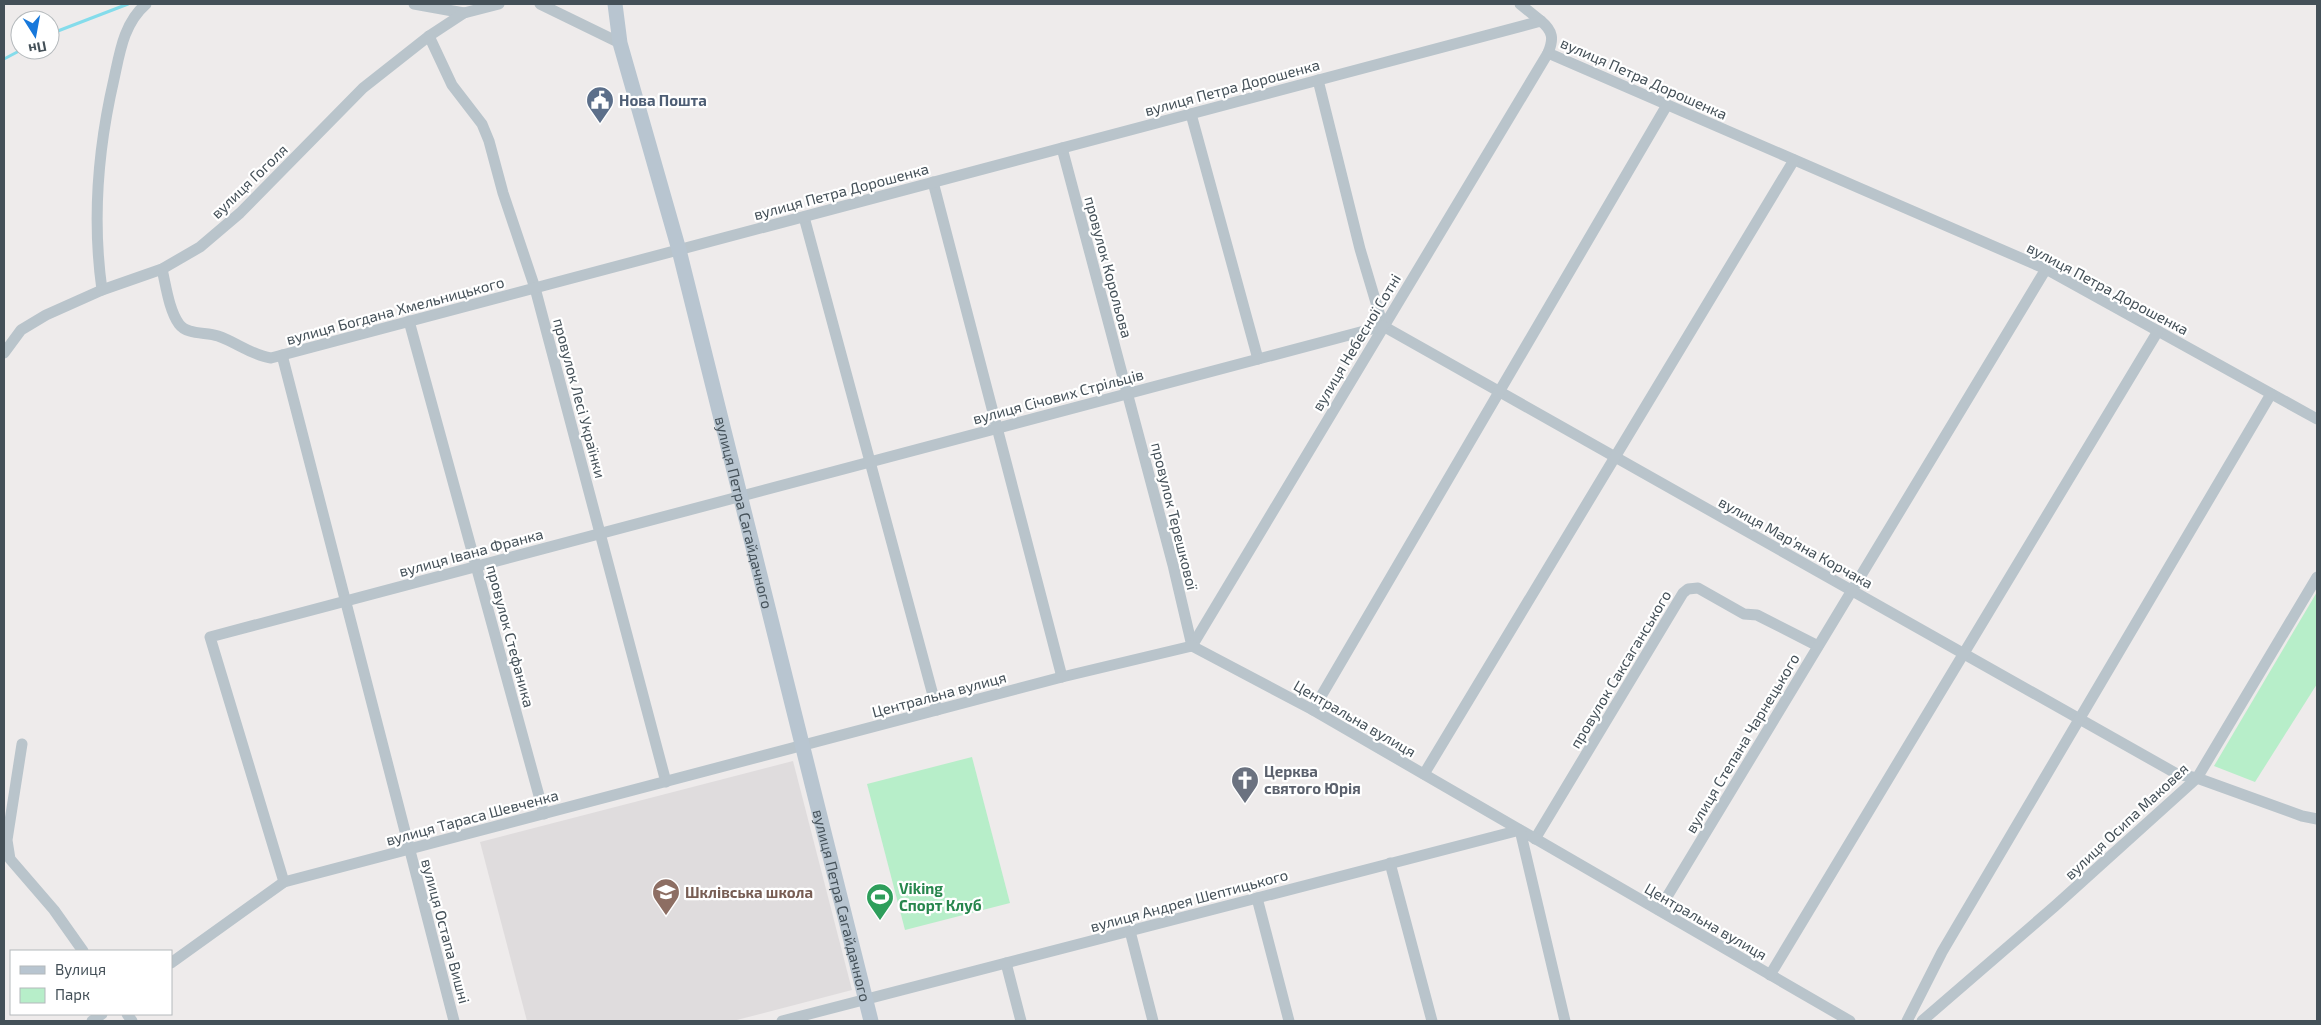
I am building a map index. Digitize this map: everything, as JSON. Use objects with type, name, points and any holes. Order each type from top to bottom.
[{"type":"street","points":[[102,290],[99,270],[97,214],[102,137],[125,31],[136,12],[146,4]]},
{"type":"street","points":[[414,4],[464,13]]},
{"type":"street","name":"вулиця Гоголя","points":[[4,353],[21,330],[46,315],[102,290],[162,269],[200,247],[240,213],[363,88],[429,36],[464,13],[499,4]]},
{"type":"street","points":[[540,4],[620,43]]},
{"type":"street","name":"вулиця Петра Сагайдачного","points":[[615,4],[620,43],[680,250],[871,1021]]},
{"type":"street","points":[[1520,4],[1541,20]]},
{"type":"street","name":"вулиця Петра Дорошенка","points":[[680,250],[1541,20],[1548,26],[1552,34],[1552,43],[1548,54],[2046,269],[2317,418]]},
{"type":"street","name":"провулок Лесі Українки","points":[[429,36],[452,85],[482,124],[535,288],[666,782]]},
{"type":"street","name":"вулиця Небесної Сотні","points":[[1192,646],[1548,54]]},
{"type":"street","points":[[1318,80],[1360,249],[1383,326]]},
{"type":"street","points":[[1312,710],[1667,105]]},
{"type":"street","points":[[1191,114],[1258,359]]},
{"type":"street","name":"провулок Корольова","points":[[1062,148],[1127,394]]},
{"type":"street","points":[[1424,774],[1794,160]]},
{"type":"street","points":[[933,182],[1062,678]]},
{"type":"street","points":[[804,217],[938,710]]},
{"type":"street","name":"вулиця Богдана Хмельницького","points":[[162,269],[174,315],[179,325],[186,331],[220,337],[260,356],[271,358],[680,250]]},
{"type":"street","name":"вулиця Степана Чарнецького","points":[[1659,910],[2046,269]]},
{"type":"street","name":"провулок Стефаника","points":[[409,322],[544,814]]},
{"type":"street","name":"вулиця Січових Стрільців","points":[[741,496],[1383,326]]},
{"type":"street","name":"вулиця Мар'яна Корчака","points":[[1383,326],[2177,774],[2197,778],[2302,816],[2317,819]]},
{"type":"street","points":[[4,337],[21,330]]},
{"type":"street","points":[[1770,975],[2158,331]]},
{"type":"street","name":"вулиця Остапа Вишні","points":[[282,355],[454,1021]]},
{"type":"street","name":"провулок Терешкової","points":[[1127,394],[1192,646]]},
{"type":"street","points":[[1907,1021],[1942,952],[2271,394]]},
{"type":"street","name":"вулиця Івана Франка","points":[[284,882],[210,637],[741,496]]},
{"type":"street","name":"вулиця Осипа Маковея","points":[[1922,1021],[2055,906],[2197,778],[2317,577]]},
{"type":"street","name":"провулок Саксаганського","points":[[1535,839],[1683,592],[1688,589],[1698,588],[1744,614],[1757,615],[1818,646]]},
{"type":"street","name":"Центральна вулиця","points":[[802,745],[1192,646],[1312,710],[1850,1021]]},
{"type":"street","points":[[22,744],[7,840],[10,858],[54,910],[82,950]]},
{"type":"street","name":"вулиця Тараса Шевченка","points":[[172,962],[284,882],[802,745]]},
{"type":"street","points":[[1520,830],[1565,1021]]},
{"type":"street","name":"вулиця Андрея Шептицького","points":[[782,1021],[1520,830]]},
{"type":"street","points":[[1390,863],[1432,1021]]},
{"type":"street","points":[[1258,898],[1289,1021]]},
{"type":"street","points":[[1130,931],[1153,1021]]},
{"type":"street","points":[[1006,963],[1021,1021]]},
{"type":"shaded area","name":"Шклівська школа","points":[[793,761],[852,990],[733,1021],[527,1021],[480,842]]},
{"type":"green space","points":[[2317,592],[2317,684],[2255,782],[2214,766]]},
{"type":"green space","points":[[972,757],[1010,903],[905,930],[867,784]]},
{"type":"waterway","points":[[60,30],[128,4]]},
{"type":"waterway","points":[[4,59],[10,56]]},
{"type":"place","name":"Нова Пошта","points":[[600,124]]},
{"type":"place","name":"Церква святого Юрія","points":[[1245,804]]},
{"type":"place","name":"Шклівська школа","points":[[666,916]]},
{"type":"place","name":"Viking Спорт Клуб","points":[[880,921]]}]
